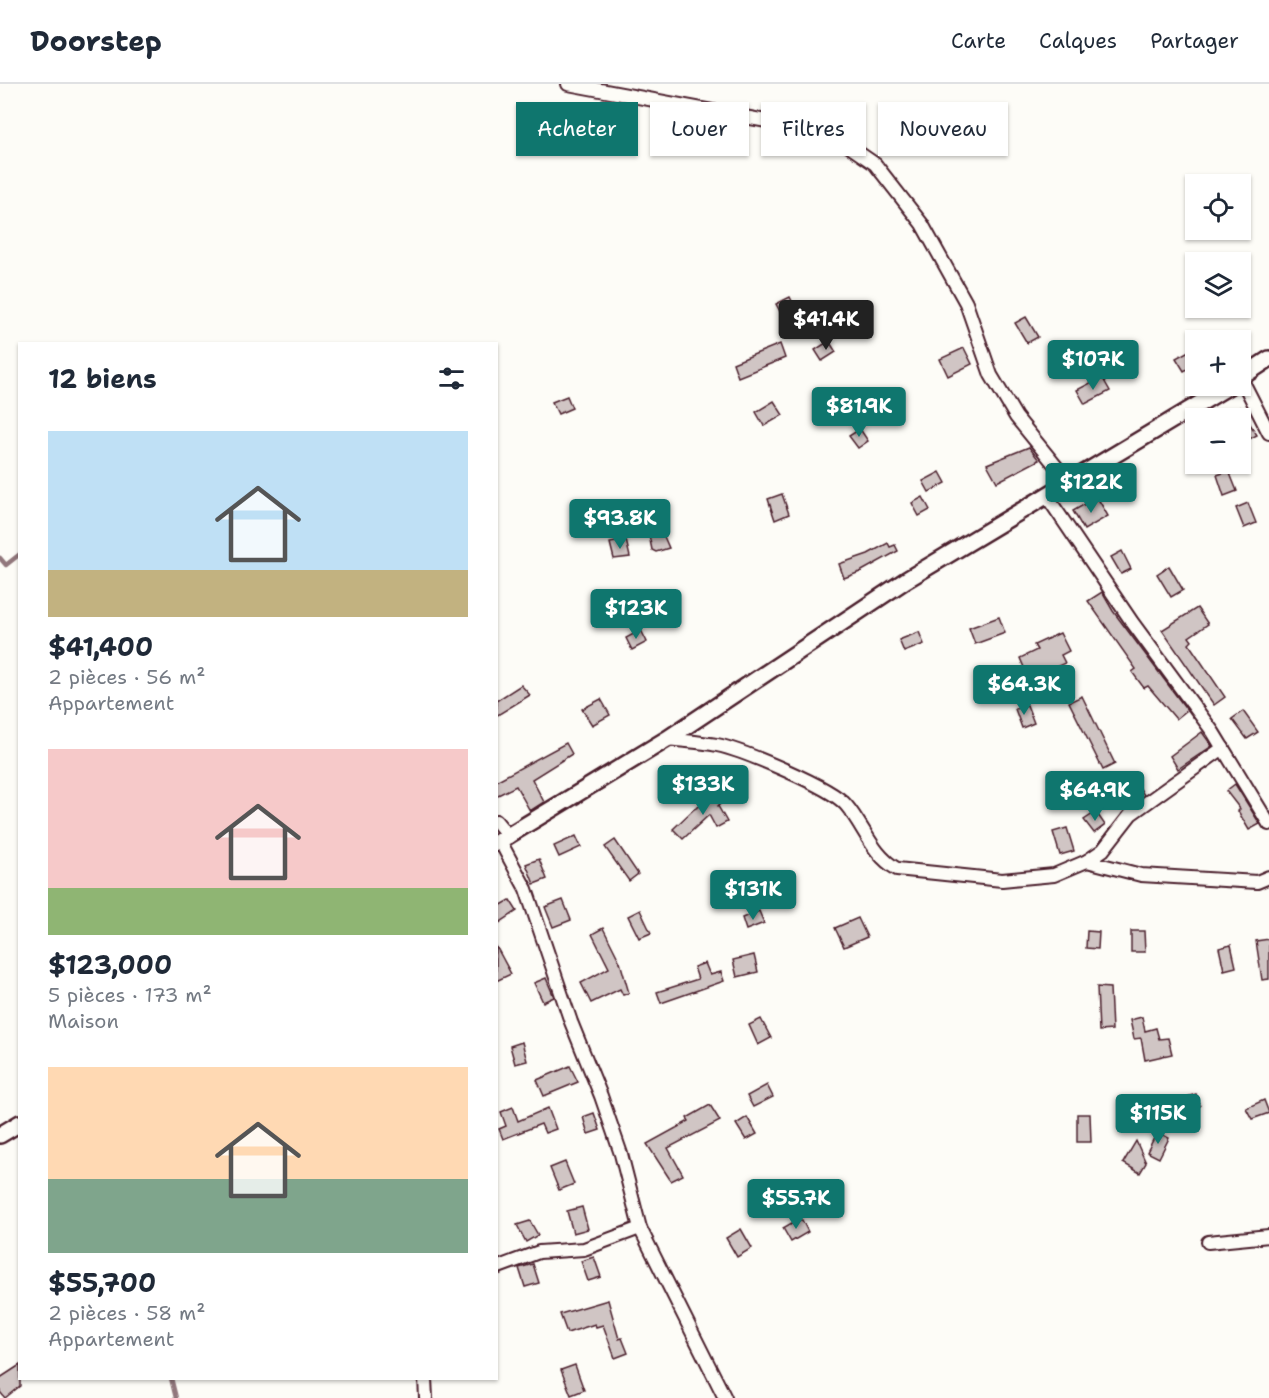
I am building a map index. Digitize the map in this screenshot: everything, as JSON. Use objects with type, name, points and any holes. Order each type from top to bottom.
[{"type":"street","points":[[568,84],[830,133],[875,164],[922,224],[966,303],[991,375],[1016,417],[1068,481]]},
{"type":"street","points":[[1251,371],[1269,359]]},
{"type":"street","points":[[725,1398],[640,1228],[621,1154],[601,1096],[570,1022],[526,889],[502,841],[667,739],[906,580],[1212,396]]},
{"type":"street","points":[[1250,396],[1269,433]]},
{"type":"street","points":[[1046,495],[1132,622],[1223,748],[1269,824]]},
{"type":"street","points":[[667,739],[718,745],[747,754],[828,791],[846,805],[885,862],[897,869],[1002,880],[1054,875],[1087,861],[1103,850],[1131,814],[1223,748]]},
{"type":"street","points":[[1087,861],[1142,875],[1257,882],[1269,877]]},
{"type":"street","points":[[0,1136],[18,1124]]},
{"type":"street","points":[[498,1267],[539,1252],[584,1249],[640,1228]]},
{"type":"street","points":[[1208,1242],[1269,1236]]},
{"type":"street","points":[[425,1380],[426,1398]]},
{"type":"building","points":[[790,297],[800,317],[787,324],[776,304]]},
{"type":"building","points":[[1026,317],[1038,337],[1027,343],[1015,323]]},
{"type":"building","points":[[829,341],[836,352],[822,361],[815,350]]},
{"type":"building","points":[[780,344],[785,358],[738,377],[733,363]]},
{"type":"building","points":[[964,348],[972,364],[948,376],[940,359]]},
{"type":"building","points":[[1185,353],[1185,370],[1184,371],[1176,358]]},
{"type":"building","points":[[1102,377],[1110,391],[1085,404],[1077,390]]},
{"type":"building","points":[[567,396],[572,408],[558,414],[552,402]]},
{"type":"building","points":[[774,401],[783,415],[764,426],[756,412]]},
{"type":"building","points":[[1251,425],[1257,435],[1251,438]]},
{"type":"building","points":[[860,429],[868,441],[858,448],[849,436]]},
{"type":"building","points":[[1029,447],[1039,460],[997,482],[987,464]]},
{"type":"building","points":[[940,472],[946,483],[929,492],[923,481]]},
{"type":"building","points":[[1230,474],[1237,491],[1224,496],[1217,475]]},
{"type":"building","points":[[782,494],[789,514],[775,520],[768,499]]},
{"type":"building","points":[[923,497],[930,510],[919,516],[912,503]]},
{"type":"building","points":[[1097,497],[1108,516],[1084,530],[1073,511]]},
{"type":"building","points":[[1248,503],[1256,523],[1244,528],[1236,508]]},
{"type":"building","points":[[662,532],[669,548],[656,552],[652,550],[649,535]]},
{"type":"building","points":[[626,540],[630,557],[614,559],[610,543]]},
{"type":"building","points":[[888,543],[890,547],[895,545],[898,551],[844,578],[839,564],[868,554]]},
{"type":"building","points":[[1122,551],[1131,569],[1121,574],[1111,557]]},
{"type":"building","points":[[1169,566],[1183,590],[1171,597],[1157,574]]},
{"type":"building","points":[[1102,592],[1113,611],[1187,710],[1176,719],[1148,686],[1144,688],[1132,672],[1136,669],[1088,601]]},
{"type":"building","points":[[1197,608],[1208,624],[1189,637],[1192,641],[1189,644],[1225,697],[1214,705],[1162,630]]},
{"type":"building","points":[[999,617],[1005,633],[975,644],[969,628]]},
{"type":"building","points":[[641,630],[647,642],[632,650],[626,638]]},
{"type":"building","points":[[919,632],[924,644],[904,652],[899,640]]},
{"type":"building","points":[[1060,633],[1069,651],[1061,655],[1065,663],[1029,679],[1020,658],[1037,650],[1034,645]]},
{"type":"building","points":[[521,685],[530,695],[498,715],[498,700]]},
{"type":"building","points":[[1082,696],[1115,764],[1103,770],[1069,702]]},
{"type":"building","points":[[601,699],[610,715],[592,725],[582,709]]},
{"type":"building","points":[[1027,705],[1034,723],[1022,728],[1015,709]]},
{"type":"building","points":[[1243,711],[1258,732],[1247,739],[1232,719]]},
{"type":"building","points":[[1202,732],[1212,746],[1178,769],[1170,756]]},
{"type":"building","points":[[566,743],[572,754],[532,779],[544,802],[530,811],[516,786],[498,795],[498,780]]},
{"type":"building","points":[[1134,779],[1144,795],[1132,803],[1124,786]]},
{"type":"building","points":[[1235,784],[1260,824],[1249,830],[1238,811],[1240,809],[1226,791]]},
{"type":"building","points":[[729,791],[731,794],[718,806],[727,822],[716,828],[709,815],[683,839],[673,829],[694,809]]},
{"type":"building","points":[[1096,812],[1105,825],[1094,833],[1084,820]]},
{"type":"building","points":[[1067,828],[1074,851],[1060,855],[1053,832]]},
{"type":"building","points":[[576,836],[581,847],[559,857],[554,846]]},
{"type":"building","points":[[615,840],[638,874],[629,881],[605,847]]},
{"type":"building","points":[[539,859],[547,879],[534,884],[526,864]]},
{"type":"building","points":[[510,900],[517,911],[498,924],[498,907]]},
{"type":"building","points":[[563,900],[571,920],[553,927],[545,907]]},
{"type":"building","points":[[640,910],[651,933],[639,938],[628,916]]},
{"type":"building","points":[[759,911],[764,923],[746,930],[742,918]]},
{"type":"building","points":[[858,918],[867,937],[844,947],[835,928]]},
{"type":"building","points":[[603,928],[620,962],[629,993],[623,995],[620,989],[591,1003],[581,983],[609,968],[592,934]]},
{"type":"building","points":[[1087,931],[1099,932],[1098,949],[1086,948]]},
{"type":"building","points":[[1131,931],[1144,931],[1145,952],[1131,952]]},
{"type":"building","points":[[1269,939],[1269,979],[1262,980],[1256,941]]},
{"type":"building","points":[[1231,945],[1236,967],[1224,970],[1219,948]]},
{"type":"building","points":[[498,950],[511,974],[498,980]]},
{"type":"building","points":[[754,955],[758,972],[737,977],[733,960]]},
{"type":"building","points":[[705,963],[710,975],[721,972],[724,981],[661,1003],[657,992],[698,979],[694,967]]},
{"type":"building","points":[[546,978],[554,997],[543,1002],[534,983]]},
{"type":"building","points":[[1097,987],[1110,988],[1112,1030],[1099,1031]]},
{"type":"building","points":[[1142,1017],[1145,1031],[1156,1028],[1159,1039],[1168,1038],[1172,1054],[1145,1060],[1141,1038],[1134,1039],[1130,1020]]},
{"type":"building","points":[[761,1019],[771,1038],[758,1045],[749,1025]]},
{"type":"building","points":[[522,1042],[527,1061],[515,1064],[510,1046]]},
{"type":"building","points":[[570,1066],[578,1082],[544,1096],[537,1080]]},
{"type":"building","points":[[767,1085],[773,1097],[753,1107],[747,1096]]},
{"type":"building","points":[[1196,1094],[1200,1106],[1182,1112],[1178,1100]]},
{"type":"building","points":[[1264,1100],[1269,1113],[1252,1119],[1246,1108]]},
{"type":"building","points":[[710,1105],[720,1121],[668,1148],[683,1175],[671,1181],[647,1144],[689,1121],[687,1118]]},
{"type":"building","points":[[513,1107],[518,1121],[548,1108],[556,1129],[545,1133],[541,1124],[503,1139],[499,1129],[506,1126],[501,1112]]},
{"type":"building","points":[[594,1113],[600,1130],[588,1134],[583,1117]]},
{"type":"building","points":[[1077,1114],[1090,1114],[1091,1142],[1077,1142]]},
{"type":"building","points":[[747,1117],[757,1134],[746,1140],[736,1124]]},
{"type":"building","points":[[1157,1132],[1169,1138],[1159,1158],[1147,1152]]},
{"type":"building","points":[[1136,1141],[1146,1163],[1140,1173],[1123,1163]]},
{"type":"building","points":[[565,1162],[574,1184],[559,1190],[550,1168]]},
{"type":"building","points":[[582,1207],[588,1229],[573,1233],[567,1211]]},
{"type":"building","points":[[797,1220],[802,1220],[808,1232],[791,1242],[783,1228]]},
{"type":"building","points":[[530,1221],[538,1235],[526,1242],[517,1225]]},
{"type":"building","points":[[741,1229],[752,1248],[737,1257],[726,1238]]},
{"type":"building","points":[[594,1257],[601,1277],[588,1281],[581,1261]]},
{"type":"building","points":[[533,1264],[539,1283],[525,1287],[519,1268]]},
{"type":"building","points":[[608,1300],[619,1339],[622,1338],[628,1353],[615,1358],[603,1325],[596,1327],[595,1324],[567,1333],[560,1314]]},
{"type":"building","points":[[575,1365],[584,1390],[571,1395],[561,1370]]},
{"type":"building","points":[[18,1366],[20,1386],[5,1398],[0,1392],[0,1378]]},
{"type":"waterway","points":[[0,558],[6,565],[18,556]]},
{"type":"waterway","points":[[172,1380],[176,1398]]}]
